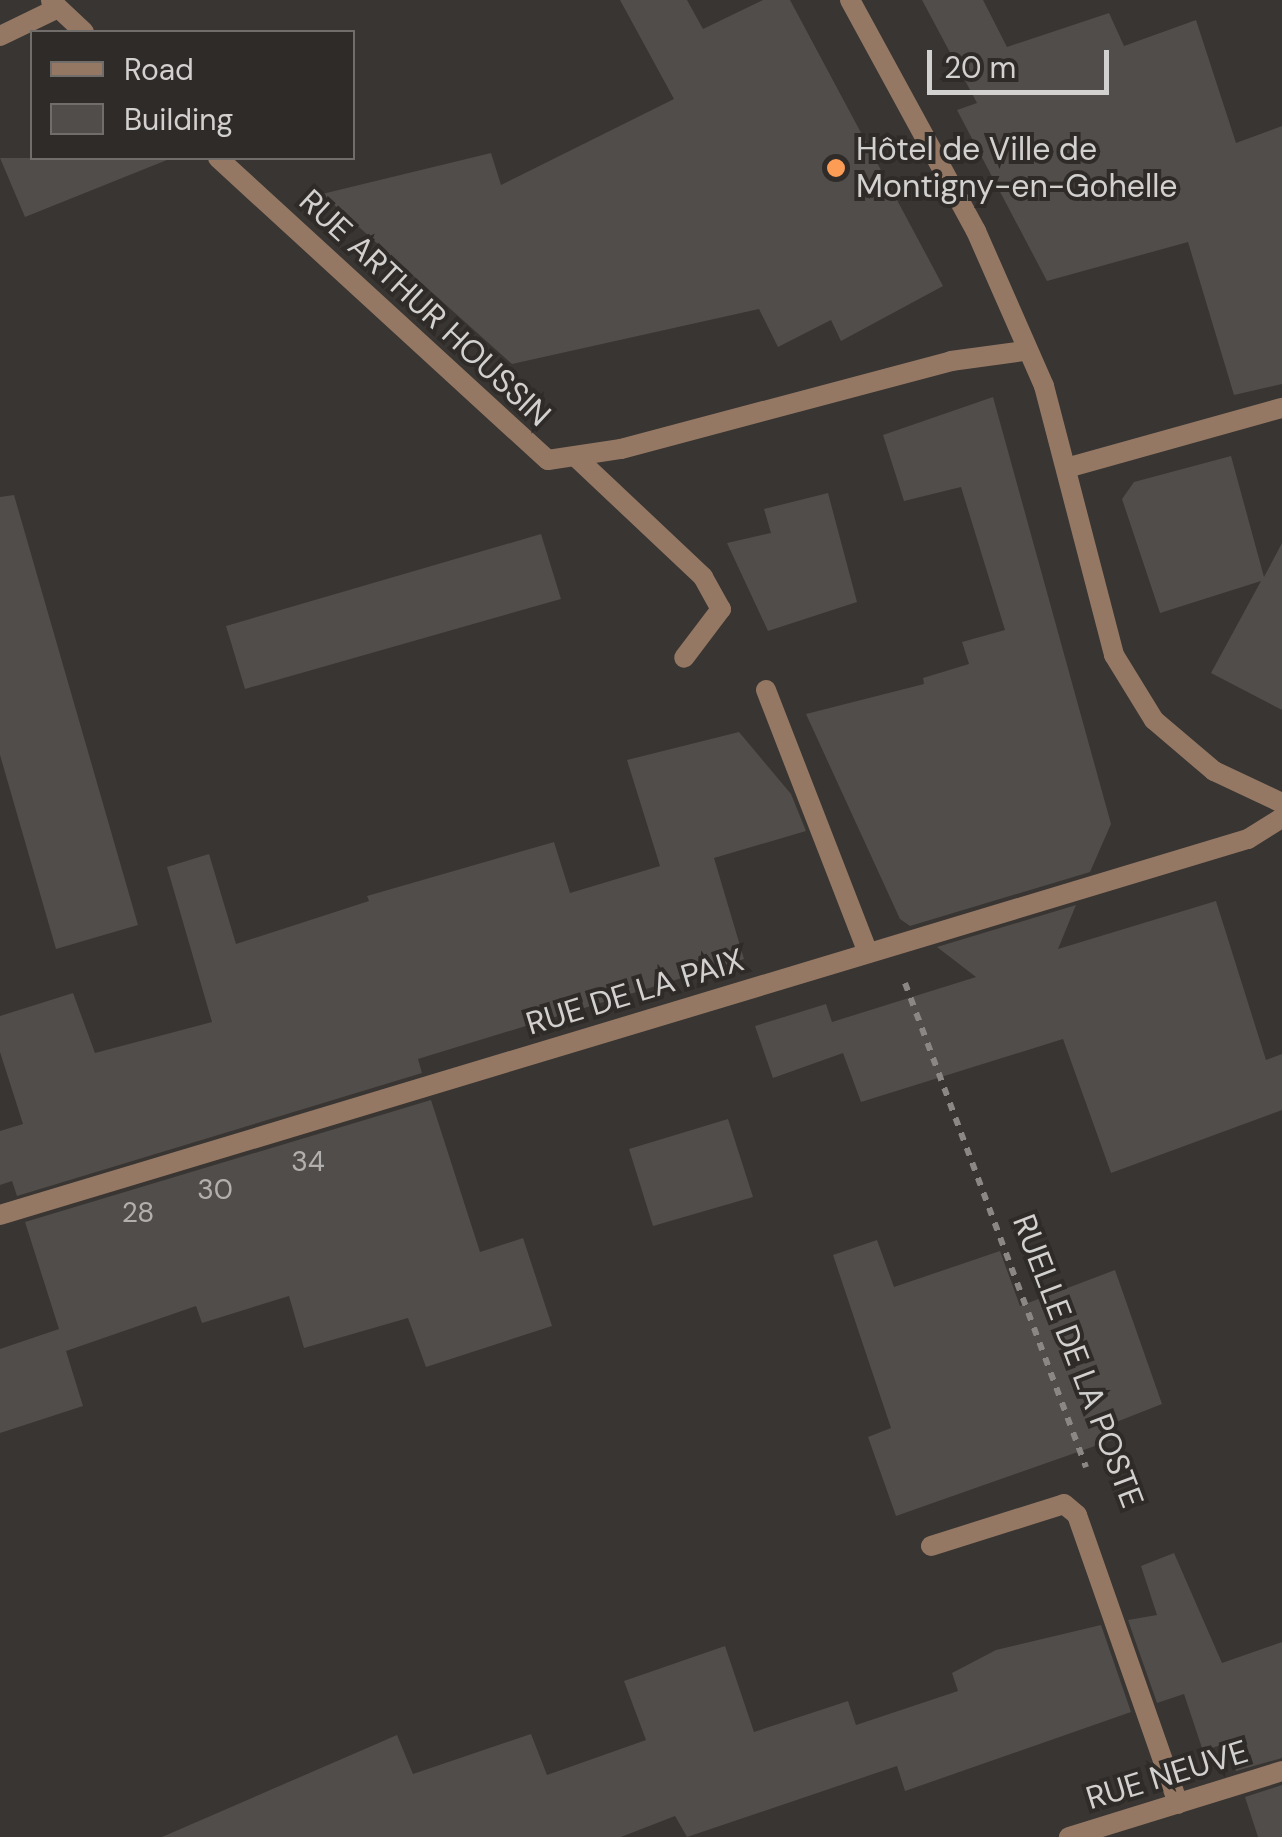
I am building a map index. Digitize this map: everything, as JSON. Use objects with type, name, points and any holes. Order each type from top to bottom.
[{"type":"street","points":[[850,0],[976,231],[1024,351],[1044,386],[1070,468],[1114,655],[1154,720],[1214,771],[1282,803]]},
{"type":"street","points":[[0,36],[54,4],[82,30]]},
{"type":"street","name":"RUE ARTHUR HOUSSIN","points":[[220,160],[548,460],[578,459],[703,577],[721,609],[684,658]]},
{"type":"street","points":[[578,459],[951,361],[1024,351]]},
{"type":"street","points":[[1070,468],[1282,408]]},
{"type":"street","points":[[766,690],[868,953]]},
{"type":"street","name":"RUE DE LA PAIX","points":[[0,1215],[1248,840],[1282,818]]},
{"type":"street","name":"RUELLE DE LA POSTE","points":[[931,1546],[1064,1504],[1078,1516],[1178,1804]]},
{"type":"street","name":"RUE NEUVE","points":[[1069,1837],[1282,1770]]},
{"type":"path","name":"RUELLE DE LA POSTE","points":[[891,946],[1092,1482]]},
{"type":"building","name":"Hôtel de Ville de Montigny-en-Gohelle","points":[[620,0],[687,0],[703,29],[763,0],[790,0],[943,286],[841,341],[831,320],[778,347],[759,309],[512,364],[322,194],[491,153],[501,185],[674,99]]},
{"type":"building","points":[[922,0],[983,0],[1007,47],[1109,13],[1124,46],[1196,20],[1236,143],[1282,126],[1282,384],[1234,395],[1188,242],[1047,281],[957,110],[977,103]]},
{"type":"building","points":[[0,158],[167,160],[25,217]]},
{"type":"building","points":[[993,397],[1111,824],[1090,872],[910,926],[900,919],[806,714],[924,684],[923,678],[969,664],[962,642],[1005,630],[961,487],[904,501],[883,435]]},
{"type":"building","points":[[1231,456],[1264,577],[1282,543],[1282,710],[1211,673],[1261,581],[1160,613],[1122,499],[1134,482]]},
{"type":"building","points":[[828,493],[857,602],[768,631],[727,543],[771,533],[764,509]]},
{"type":"building","points":[[14,495],[138,925],[56,949],[0,755],[0,497]]},
{"type":"building","points":[[541,534],[561,599],[245,689],[226,626]]},
{"type":"building","points":[[739,732],[791,794],[806,831],[714,858],[744,959],[418,1059],[422,1073],[17,1196],[12,1181],[0,1185],[0,1131],[23,1124],[0,1052],[0,1016],[73,993],[95,1053],[212,1022],[167,867],[209,854],[236,944],[369,901],[367,896],[554,842],[570,893],[660,866],[627,760]]},
{"type":"building","points":[[1216,901],[1266,1060],[1282,1054],[1282,1110],[1111,1173],[1063,1039],[861,1102],[843,1053],[773,1078],[755,1026],[826,1004],[832,1022],[976,977],[937,947],[1076,905],[1058,949]]},
{"type":"building","points":[[431,1100],[480,1252],[523,1238],[552,1326],[426,1367],[408,1318],[304,1348],[289,1296],[202,1323],[196,1306],[66,1351],[83,1406],[0,1433],[0,1349],[59,1329],[25,1222]]},
{"type":"building","points":[[728,1119],[753,1197],[653,1226],[629,1149]]},
{"type":"building","points":[[877,1240],[894,1287],[1000,1251],[1020,1306],[1115,1270],[1162,1404],[1106,1426],[1112,1440],[896,1516],[868,1437],[891,1428],[833,1255]]},
{"type":"building","points":[[1174,1553],[1222,1663],[1282,1642],[1282,1758],[1236,1771],[1227,1743],[1203,1751],[1184,1694],[1157,1703],[1128,1620],[1157,1615],[1141,1566]]},
{"type":"building","points":[[1101,1625],[1131,1712],[905,1791],[897,1766],[687,1837],[675,1816],[621,1837],[162,1837],[397,1735],[413,1774],[531,1734],[547,1775],[646,1740],[624,1681],[725,1646],[754,1732],[848,1701],[856,1725],[958,1691],[952,1673],[996,1650]]},
{"type":"building","points":[[1282,1785],[1282,1837],[1258,1837],[1245,1797]]},
{"type":"place","name":"Hôtel de Ville de Montigny-en-Gohelle","points":[[836,168]]}]
